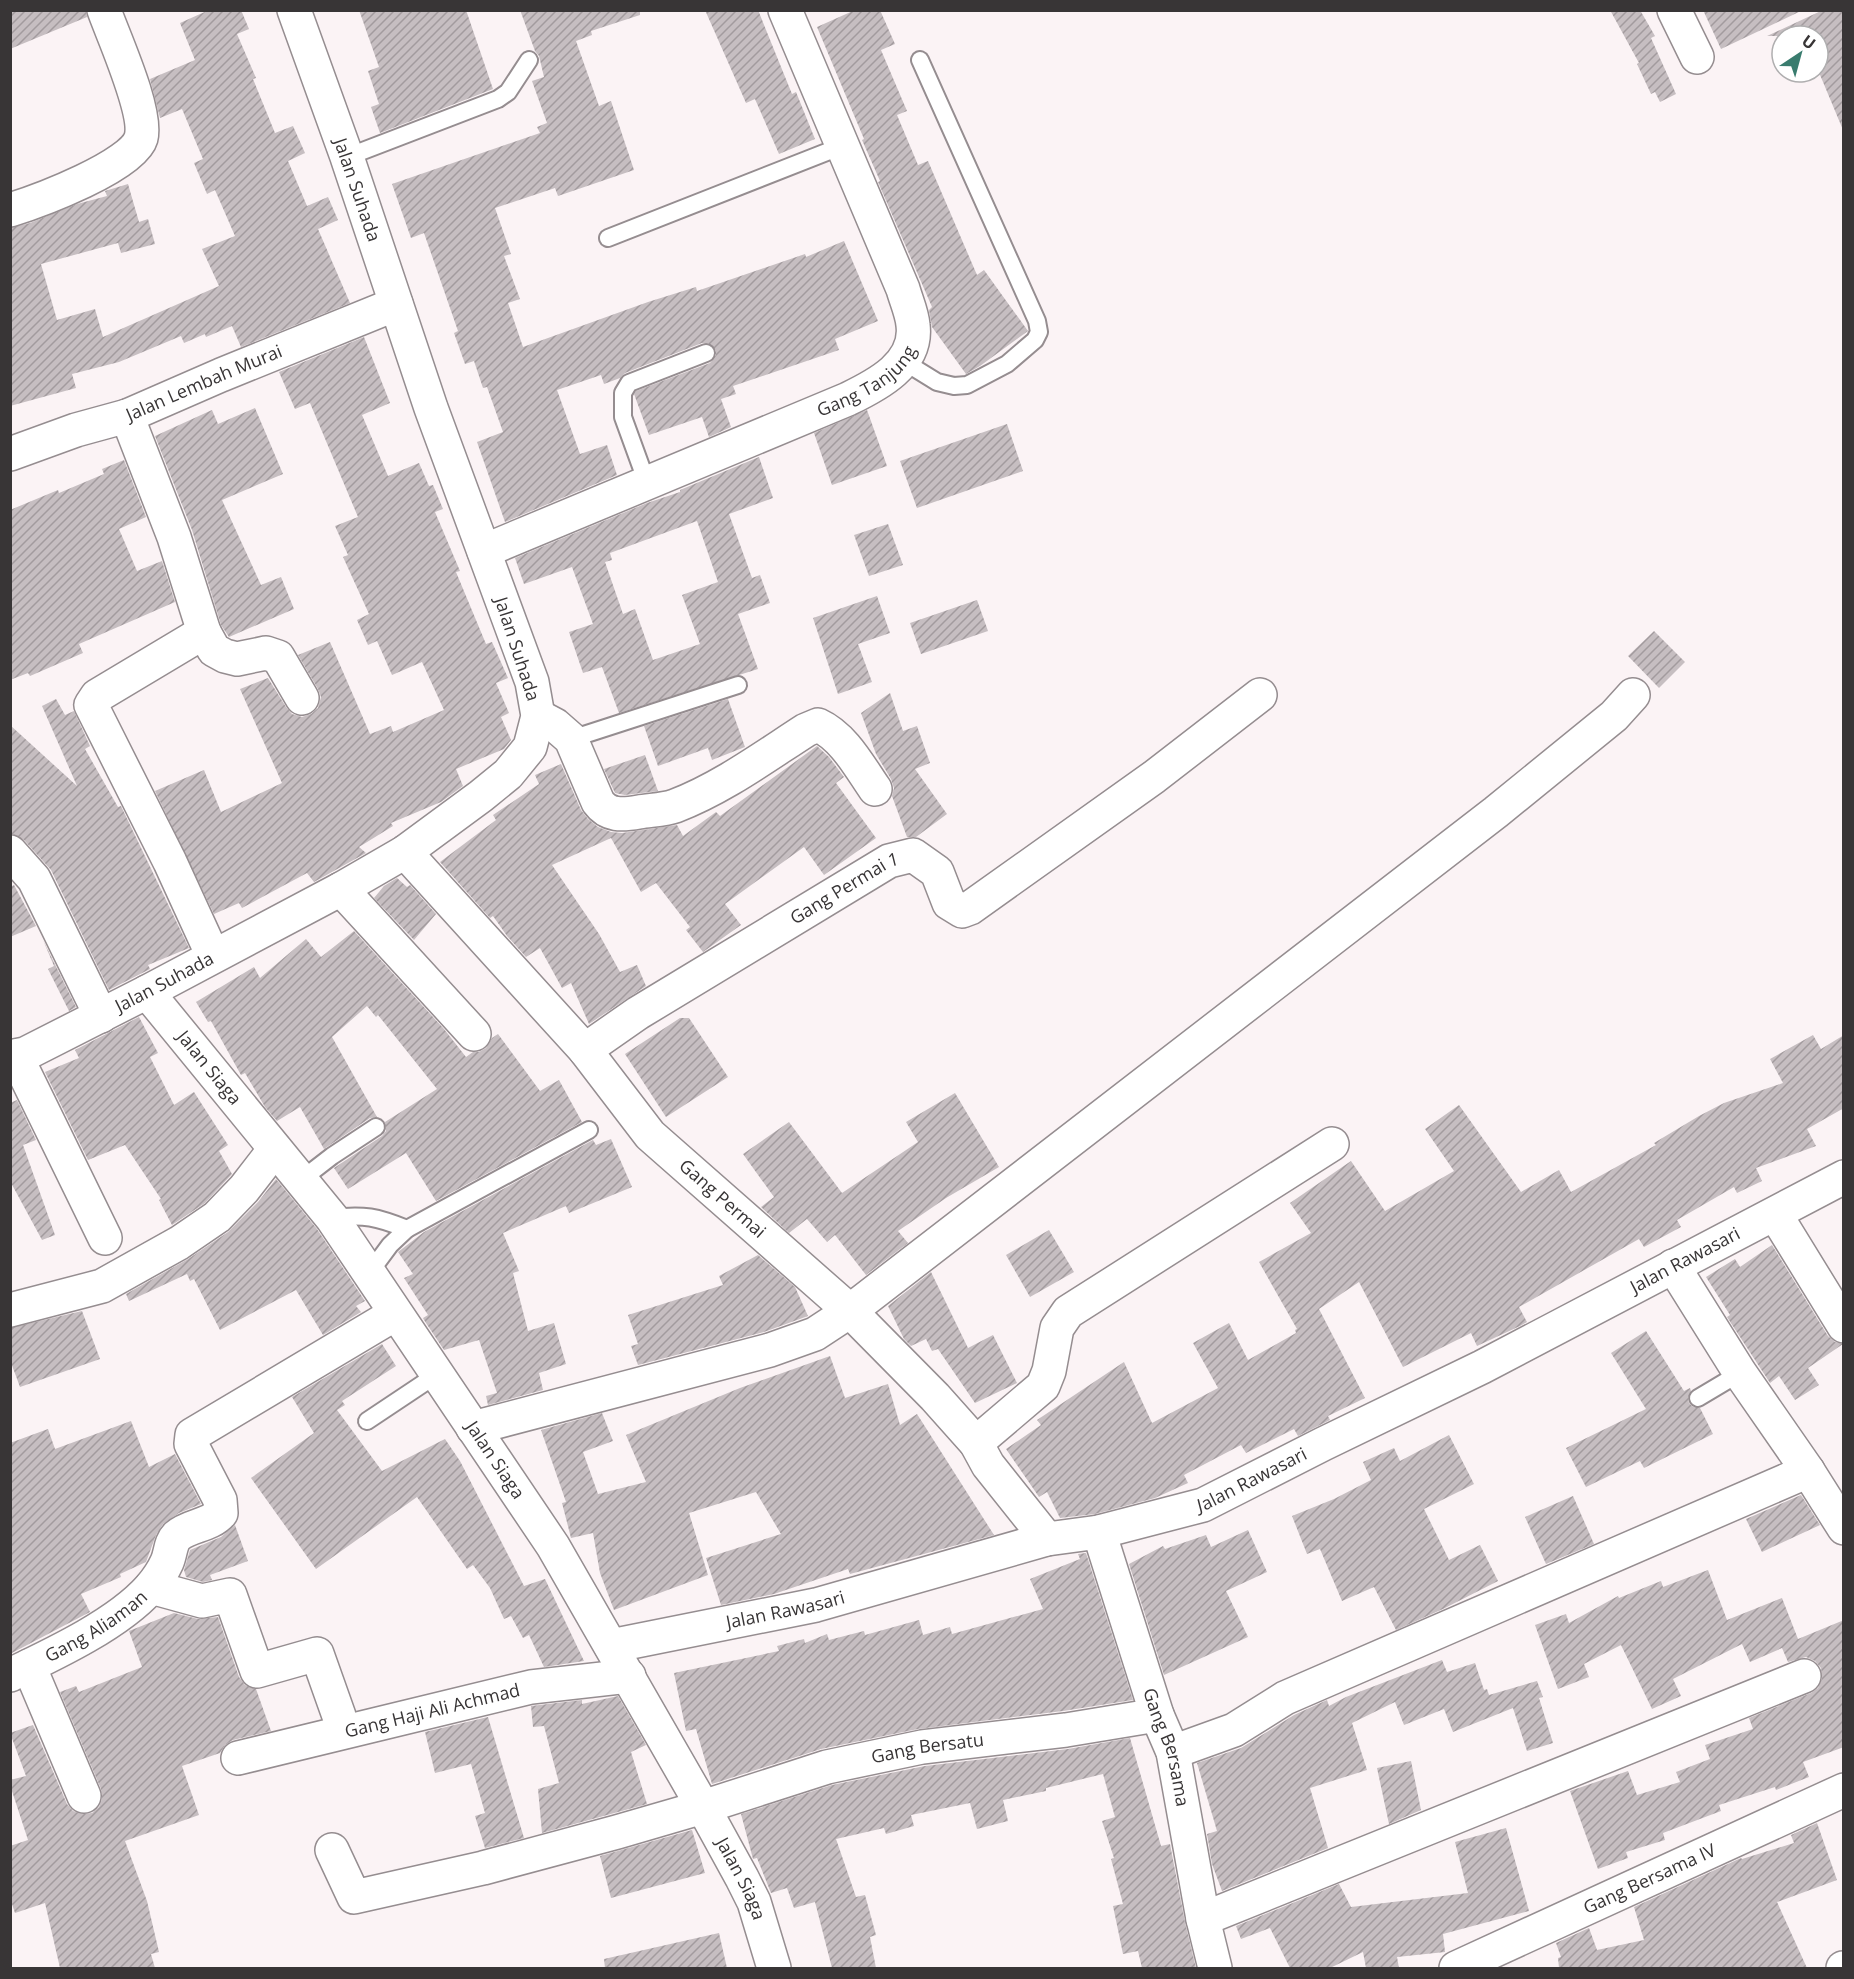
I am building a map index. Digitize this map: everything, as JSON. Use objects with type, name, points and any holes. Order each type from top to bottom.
[{"type":"street","points":[[10,210],[106,170],[130,154],[137,146],[141,137],[140,108],[104,10]]},
{"type":"street","name":"Jalan Suhada","points":[[13,1057],[25,1054],[147,992],[341,889],[405,852],[508,774],[530,747],[538,716],[532,682],[431,408],[347,158],[294,10]]},
{"type":"street","name":"Gang Tanjung","points":[[484,551],[848,399],[890,376],[903,361],[911,345],[914,327],[903,289],[785,10]]},
{"type":"street","points":[[1674,10],[1697,57]]},
{"type":"street","name":"Jalan Lembah Murai","points":[[10,454],[76,430],[127,416],[396,304]]},
{"type":"street","points":[[127,416],[174,537],[204,632],[214,650],[237,659],[266,653],[278,657],[302,698]]},
{"type":"street","points":[[204,632],[97,696],[91,705],[170,862],[213,956]]},
{"type":"street","name":"Gang Permai 1","points":[[585,1050],[638,1013],[889,861],[913,855],[937,872],[950,903],[962,911],[970,908],[1154,777],[1260,695]]},
{"type":"street","points":[[473,1428],[770,1350],[815,1334],[850,1311],[1496,812],[1614,716],[1633,695]]},
{"type":"street","points":[[538,716],[555,725],[571,739],[598,802],[603,810],[613,814],[673,807],[726,782],[806,730],[818,725],[829,730],[840,740],[876,789]]},
{"type":"street","points":[[10,852],[34,879],[101,1016]]},
{"type":"street","name":"Gang Permai","points":[[405,852],[585,1050],[650,1135],[850,1311],[935,1397],[976,1443],[988,1465],[1047,1539]]},
{"type":"street","points":[[341,889],[474,1034]]},
{"type":"street","name":"Jalan Siaga","points":[[147,992],[332,1218],[553,1545],[704,1807],[754,1902],[774,1968]]},
{"type":"street","points":[[13,1057],[105,1238]]},
{"type":"street","points":[[976,1443],[1043,1386],[1049,1371],[1057,1328],[1068,1312],[1332,1144]]},
{"type":"street","points":[[10,1310],[102,1286],[179,1243],[217,1217],[244,1189],[275,1149]]},
{"type":"street","name":"Jalan Rawasari","points":[[611,1646],[816,1605],[1047,1539],[1099,1532],[1203,1505],[1482,1367],[1844,1177]]},
{"type":"street","points":[[1774,1214],[1844,1326]]},
{"type":"street","points":[[1673,1266],[1740,1374],[1808,1471],[1844,1528]]},
{"type":"street","points":[[339,1716],[317,1654],[257,1671],[230,1595],[202,1601],[159,1574],[178,1534],[216,1519],[221,1513],[220,1500],[191,1444],[192,1435],[395,1314]]},
{"type":"street","points":[[1173,1752],[1234,1730],[1285,1698],[1808,1471]]},
{"type":"street","name":"Gang Bersama","points":[[1099,1532],[1157,1715],[1173,1752],[1203,1919],[1215,1968]]},
{"type":"street","name":"Gang Aliaman","points":[[20,1671],[109,1622],[133,1606],[159,1574]]},
{"type":"street","points":[[20,1671],[84,1796]]},
{"type":"street","name":"Gang Haji Ali Achmad","points":[[238,1758],[531,1687],[629,1676]]},
{"type":"street","points":[[1203,1919],[1804,1676]]},
{"type":"street","name":"Gang Bersatu","points":[[332,1850],[354,1897],[483,1868],[704,1807],[827,1767],[912,1749],[1066,1730],[1157,1715]]},
{"type":"street","name":"Gang Bersama IV","points":[[1456,1968],[1844,1790]]},
{"type":"lane","points":[[347,158],[498,99],[508,92],[529,60]]},
{"type":"lane","points":[[903,361],[937,382],[954,386],[967,385],[1007,364],[1035,340],[1039,332],[1037,321],[920,60]]},
{"type":"lane","points":[[608,238],[842,146]]},
{"type":"lane","points":[[647,483],[623,417],[623,393],[629,383],[706,353]]},
{"type":"lane","points":[[571,739],[738,685]]},
{"type":"lane","points":[[301,1180],[376,1127]]},
{"type":"lane","points":[[370,1272],[390,1245],[407,1229],[590,1130]]},
{"type":"lane","points":[[332,1218],[356,1215],[380,1218],[407,1229]]},
{"type":"lane","points":[[1698,1398],[1740,1374]]},
{"type":"lane","points":[[367,1421],[436,1375]]},
{"type":"building","points":[[10,10],[86,10],[87,17],[10,49]]},
{"type":"building","points":[[209,10],[241,10],[249,29],[237,34],[256,78],[253,79],[275,133],[293,126],[305,153],[288,161],[307,206],[328,197],[338,220],[318,229],[350,303],[241,347],[232,326],[184,343],[181,336],[119,362],[72,374],[76,388],[10,406],[10,228],[30,223],[77,204],[107,196],[105,191],[128,184],[139,222],[148,219],[155,244],[121,253],[118,243],[41,264],[57,320],[95,309],[103,337],[219,286],[202,249],[235,236],[215,190],[207,194],[194,163],[203,159],[182,109],[160,118],[150,79],[195,60],[180,23]]},
{"type":"building","points":[[359,10],[466,10],[493,89],[380,133],[371,107],[379,104],[368,71],[379,67]]},
{"type":"building","points":[[520,10],[640,10],[640,15],[591,31],[592,35],[576,41],[599,106],[611,101],[634,170],[558,196],[555,188],[495,208],[511,254],[504,256],[520,299],[508,303],[523,347],[648,302],[696,287],[697,291],[805,254],[806,257],[844,241],[878,321],[835,339],[839,350],[733,386],[736,394],[721,399],[731,427],[709,437],[702,417],[649,435],[634,394],[636,391],[710,363],[716,355],[716,350],[708,343],[702,343],[625,373],[620,378],[604,384],[601,375],[557,390],[580,454],[607,445],[617,475],[505,522],[477,442],[503,432],[487,387],[483,388],[474,361],[465,364],[454,333],[458,331],[424,233],[411,238],[392,184],[540,133],[537,127],[547,123],[532,81],[544,77],[539,56]]},
{"type":"building","points":[[705,10],[758,10],[792,94],[796,92],[815,139],[779,154],[755,99],[746,103]]},
{"type":"building","points":[[855,10],[880,10],[895,44],[881,50],[907,111],[897,115],[918,165],[928,161],[977,275],[984,270],[1028,331],[966,374],[932,327],[929,310],[932,307],[878,182],[880,181],[862,140],[864,139],[817,27]]},
{"type":"building","points":[[1610,10],[1640,10],[1655,36],[1651,38],[1676,94],[1660,102],[1655,92],[1651,94],[1637,64],[1639,63]]},
{"type":"building","points":[[1703,10],[1803,10],[1770,24],[1721,49]]},
{"type":"building","points":[[1823,10],[1844,10],[1843,130],[1824,84],[1830,84],[1830,24],[1793,24]]},
{"type":"building","points":[[364,337],[390,403],[362,415],[388,476],[419,463],[429,486],[433,485],[443,509],[435,512],[460,571],[456,572],[486,644],[492,642],[508,678],[496,683],[509,713],[501,717],[511,740],[504,749],[456,769],[463,786],[441,802],[391,823],[393,826],[359,847],[366,853],[314,882],[307,873],[242,908],[239,903],[214,914],[155,791],[204,770],[221,812],[282,783],[240,689],[268,678],[292,714],[302,717],[311,714],[318,708],[321,697],[298,655],[330,642],[370,734],[391,726],[393,732],[444,710],[422,662],[392,675],[377,641],[368,645],[357,620],[369,614],[343,557],[348,555],[335,526],[358,517],[310,403],[295,409],[279,372]]},
{"type":"building","points":[[255,408],[283,474],[222,500],[261,585],[281,577],[294,609],[229,637],[221,625],[192,530],[155,436],[212,410],[218,424]]},
{"type":"building","points":[[867,410],[887,466],[832,485],[814,433]]},
{"type":"building","points":[[1007,424],[1023,471],[917,508],[900,461]]},
{"type":"building","points":[[759,457],[773,498],[729,514],[752,578],[760,575],[770,603],[738,614],[758,669],[619,713],[602,667],[583,673],[569,632],[593,624],[572,567],[524,584],[515,558],[647,503],[680,492],[680,490]],"holes":[[[697,521],[718,582],[682,595],[700,644],[653,660],[635,609],[623,614],[605,562],[612,560],[610,553]]]},
{"type":"building","points":[[124,460],[146,517],[119,529],[137,571],[162,561],[175,602],[79,644],[83,653],[30,676],[28,673],[10,680],[10,510],[104,474],[102,469]]},
{"type":"building","points":[[888,524],[903,565],[869,576],[854,535]]},
{"type":"building","points":[[877,596],[890,633],[858,644],[872,682],[838,694],[813,618]]},
{"type":"building","points":[[977,600],[988,631],[921,654],[910,623]]},
{"type":"building","points":[[1654,631],[1685,662],[1659,688],[1628,656]]},
{"type":"building","points":[[890,693],[903,731],[917,726],[930,763],[915,769],[947,814],[916,837],[907,837],[892,796],[894,788],[891,779],[876,754],[861,713]]},
{"type":"building","points":[[56,699],[65,715],[74,711],[90,746],[85,749],[118,807],[121,806],[189,948],[148,965],[150,969],[109,990],[51,870],[24,840],[10,833],[10,725],[77,786],[42,706]]},
{"type":"building","points":[[728,699],[745,747],[712,760],[708,748],[658,766],[644,726]]},
{"type":"building","points":[[817,746],[829,757],[844,777],[836,783],[876,838],[824,875],[804,847],[725,904],[741,925],[703,952],[686,930],[690,927],[656,883],[641,892],[611,838],[552,865],[599,934],[620,972],[637,965],[646,986],[589,1024],[571,983],[562,988],[540,948],[526,957],[493,916],[490,918],[440,862],[496,820],[493,815],[539,784],[535,775],[561,764],[581,810],[598,827],[622,833],[677,825],[683,836],[716,812],[720,816]]},
{"type":"building","points":[[645,755],[658,791],[625,795],[615,793],[604,769]]},
{"type":"building","points":[[397,878],[407,887],[410,885],[436,914],[414,940],[374,898],[384,886]]},
{"type":"building","points":[[14,885],[36,926],[10,937],[10,887]]},
{"type":"building","points":[[354,931],[444,1029],[466,1057],[486,1048],[492,1038],[498,1034],[540,1091],[559,1080],[582,1122],[436,1201],[406,1153],[348,1189],[334,1168],[382,1136],[386,1131],[385,1122],[437,1089],[378,1015],[376,1017],[367,1006],[332,1037],[377,1117],[370,1118],[324,1149],[300,1107],[277,1121],[265,1107],[245,1073],[241,1075],[211,1021],[208,1022],[196,1002],[254,967],[260,978],[306,939],[321,957]]},
{"type":"building","points":[[43,940],[76,1007],[69,1011],[48,969],[54,966]]},
{"type":"building","points":[[139,1017],[158,1053],[150,1057],[174,1105],[194,1092],[228,1145],[219,1151],[232,1174],[205,1203],[172,1225],[159,1200],[161,1199],[125,1145],[88,1160],[45,1072],[79,1058],[75,1050]]},
{"type":"building","points":[[680,1018],[689,1018],[728,1077],[666,1117],[625,1054]]},
{"type":"building","points":[[1813,1035],[1821,1049],[1844,1035],[1844,1108],[1807,1129],[1816,1146],[1756,1168],[1762,1181],[1737,1193],[1734,1187],[1677,1220],[1681,1227],[1644,1247],[1639,1239],[1519,1307],[1527,1322],[1520,1326],[1477,1346],[1471,1333],[1403,1367],[1359,1282],[1319,1309],[1365,1398],[1328,1416],[1330,1420],[1298,1436],[1294,1429],[1246,1453],[1241,1445],[1184,1475],[1188,1483],[1155,1498],[1095,1514],[1060,1518],[1047,1492],[1039,1497],[1006,1449],[1041,1425],[1037,1420],[1124,1362],[1152,1423],[1218,1388],[1193,1343],[1229,1323],[1248,1360],[1296,1333],[1297,1329],[1259,1262],[1311,1233],[1290,1203],[1351,1161],[1385,1211],[1454,1171],[1425,1129],[1459,1105],[1521,1192],[1559,1170],[1571,1192],[1656,1145],[1654,1143],[1724,1103],[1783,1083],[1770,1059]]},
{"type":"building","points":[[955,1093],[999,1167],[946,1198],[898,1231],[908,1243],[866,1275],[835,1235],[827,1242],[807,1219],[789,1233],[761,1207],[774,1197],[743,1154],[789,1122],[842,1193],[918,1142],[906,1122]]},
{"type":"building","points":[[17,1100],[36,1140],[23,1145],[55,1235],[42,1240],[10,1181],[10,1103]]},
{"type":"building","points":[[611,1139],[632,1187],[569,1213],[566,1206],[503,1233],[519,1271],[513,1273],[528,1331],[554,1323],[566,1364],[539,1373],[543,1390],[488,1405],[486,1396],[497,1393],[479,1340],[444,1350],[423,1318],[428,1315],[404,1278],[413,1274],[398,1252],[424,1232],[593,1140],[596,1145]]},
{"type":"building","points":[[276,1179],[317,1229],[365,1301],[356,1306],[361,1312],[323,1335],[296,1290],[220,1330],[194,1279],[190,1281],[187,1274],[129,1301],[126,1294],[188,1259],[228,1232],[258,1202]]},
{"type":"building","points":[[1049,1230],[1074,1272],[1030,1297],[1006,1255]]},
{"type":"building","points":[[1772,1245],[1828,1336],[1835,1342],[1843,1344],[1808,1368],[1819,1385],[1795,1400],[1779,1376],[1770,1383],[1727,1317],[1730,1315],[1706,1277],[1735,1259],[1740,1267]]},
{"type":"building","points":[[758,1255],[795,1287],[808,1316],[764,1332],[638,1365],[631,1346],[638,1344],[628,1315],[723,1285],[719,1276]]},
{"type":"building","points":[[931,1272],[968,1348],[993,1335],[1017,1383],[975,1403],[938,1349],[932,1351],[926,1339],[911,1346],[904,1339],[888,1306]]},
{"type":"building","points":[[82,1311],[100,1359],[20,1387],[10,1360],[10,1328]]},
{"type":"building","points":[[1646,1331],[1684,1391],[1690,1388],[1689,1403],[1693,1407],[1700,1408],[1713,1434],[1644,1468],[1640,1461],[1586,1487],[1566,1448],[1646,1409],[1611,1353]]},
{"type":"building","points":[[382,1344],[396,1366],[342,1401],[345,1405],[337,1410],[382,1471],[445,1439],[460,1461],[524,1586],[545,1579],[584,1661],[544,1667],[529,1635],[523,1638],[511,1616],[504,1619],[490,1588],[473,1565],[467,1569],[417,1497],[316,1569],[251,1478],[314,1433],[292,1397]]},
{"type":"building","points":[[830,1356],[845,1398],[888,1384],[900,1425],[917,1414],[994,1535],[850,1574],[848,1569],[774,1594],[721,1605],[706,1558],[781,1534],[756,1492],[689,1513],[708,1575],[614,1610],[600,1573],[593,1533],[571,1538],[562,1503],[566,1502],[541,1430],[602,1413],[613,1441],[583,1452],[598,1494],[646,1482],[626,1435],[740,1388]]},
{"type":"building","points":[[131,1421],[149,1467],[175,1454],[201,1504],[179,1513],[163,1524],[156,1535],[146,1562],[120,1574],[121,1577],[81,1594],[90,1612],[10,1654],[10,1443],[48,1429],[55,1449]]},
{"type":"building","points":[[1449,1435],[1474,1484],[1424,1509],[1449,1560],[1480,1545],[1498,1581],[1396,1630],[1374,1587],[1342,1601],[1320,1549],[1307,1554],[1292,1516],[1334,1499],[1371,1480],[1363,1462],[1394,1448],[1400,1461]]},
{"type":"building","points":[[1801,1495],[1820,1525],[1762,1552],[1746,1519]]},
{"type":"building","points":[[1573,1496],[1594,1544],[1546,1564],[1525,1517]]},
{"type":"building","points":[[235,1525],[248,1561],[210,1575],[212,1580],[203,1582],[186,1577],[184,1570],[190,1550],[221,1537]]},
{"type":"building","points":[[1248,1530],[1267,1572],[1226,1591],[1248,1637],[1164,1675],[1129,1564],[1163,1546],[1165,1549],[1206,1535],[1211,1547]]},
{"type":"building","points":[[1086,1553],[1133,1700],[918,1729],[821,1749],[712,1784],[696,1729],[686,1731],[674,1673],[779,1651],[777,1646],[804,1639],[805,1643],[827,1634],[829,1640],[864,1631],[865,1635],[919,1620],[923,1635],[950,1627],[952,1634],[1043,1609],[1030,1579],[1080,1559],[1078,1554]]},
{"type":"building","points":[[1708,1570],[1727,1620],[1782,1598],[1798,1639],[1844,1620],[1844,1747],[1803,1762],[1809,1777],[1776,1790],[1775,1787],[1719,1805],[1721,1811],[1663,1833],[1665,1840],[1626,1852],[1628,1858],[1598,1869],[1570,1791],[1628,1771],[1637,1795],[1680,1782],[1676,1772],[1710,1759],[1705,1745],[1753,1729],[1749,1718],[1811,1693],[1818,1688],[1822,1679],[1821,1668],[1815,1661],[1806,1657],[1788,1662],[1782,1648],[1750,1662],[1742,1644],[1673,1679],[1681,1696],[1652,1709],[1621,1645],[1584,1664],[1589,1677],[1558,1689],[1535,1625],[1566,1614],[1569,1623],[1618,1596],[1619,1598],[1661,1581],[1663,1587]]},
{"type":"building","points":[[174,1613],[198,1619],[218,1617],[239,1677],[245,1685],[256,1689],[271,1731],[233,1740],[225,1745],[220,1753],[182,1766],[199,1815],[125,1841],[147,1901],[159,1952],[151,1954],[155,1968],[60,1968],[45,1903],[15,1913],[10,1898],[10,1846],[28,1840],[10,1785],[10,1780],[26,1776],[10,1733],[33,1725],[67,1804],[73,1811],[81,1814],[92,1813],[99,1807],[102,1799],[101,1789],[60,1692],[76,1686],[79,1692],[142,1667],[129,1631]]},
{"type":"building","points":[[1442,1660],[1447,1672],[1475,1663],[1484,1690],[1487,1689],[1489,1695],[1537,1681],[1543,1697],[1539,1698],[1553,1743],[1527,1751],[1513,1708],[1453,1732],[1444,1709],[1404,1725],[1395,1702],[1352,1723],[1367,1770],[1310,1788],[1328,1848],[1222,1891],[1212,1864],[1207,1834],[1217,1831],[1197,1763],[1241,1748],[1294,1715],[1327,1700],[1329,1706],[1346,1697]]},
{"type":"building","points":[[618,1696],[646,1745],[631,1752],[647,1804],[542,1833],[538,1789],[559,1783],[544,1726],[533,1727],[531,1706],[582,1700],[582,1704]]},
{"type":"building","points":[[488,1717],[524,1838],[485,1848],[475,1816],[485,1813],[471,1764],[435,1773],[425,1732]]},
{"type":"building","points":[[1130,1738],[1161,1846],[1170,1844],[1196,1968],[1142,1968],[1138,1951],[1123,1954],[1113,1906],[1123,1904],[1111,1859],[1114,1858],[1102,1821],[1115,1817],[1103,1774],[1046,1788],[1046,1791],[1003,1800],[1008,1821],[977,1829],[970,1803],[911,1815],[914,1826],[886,1834],[884,1828],[836,1839],[856,1897],[865,1895],[876,1935],[870,1937],[876,1968],[832,1968],[815,1902],[794,1908],[787,1888],[771,1893],[757,1858],[753,1859],[741,1814],[832,1785],[925,1766],[1068,1749]]},
{"type":"building","points":[[1411,1761],[1421,1810],[1389,1824],[1377,1768]]},
{"type":"building","points":[[1817,1823],[1837,1880],[1777,1902],[1807,1968],[1559,1968],[1558,1958],[1561,1957],[1556,1943],[1589,1928],[1597,1950],[1644,1940],[1634,1907],[1741,1858],[1794,1843],[1791,1835]]},
{"type":"building","points":[[1506,1828],[1529,1911],[1443,1934],[1445,1952],[1397,1957],[1399,1968],[1366,1968],[1363,1952],[1330,1968],[1290,1968],[1270,1928],[1241,1939],[1236,1926],[1339,1884],[1351,1907],[1468,1893],[1455,1842]]},
{"type":"building","points":[[692,1830],[705,1873],[611,1898],[600,1856]]},
{"type":"building","points":[[719,1933],[727,1968],[605,1968],[604,1959]]}]
